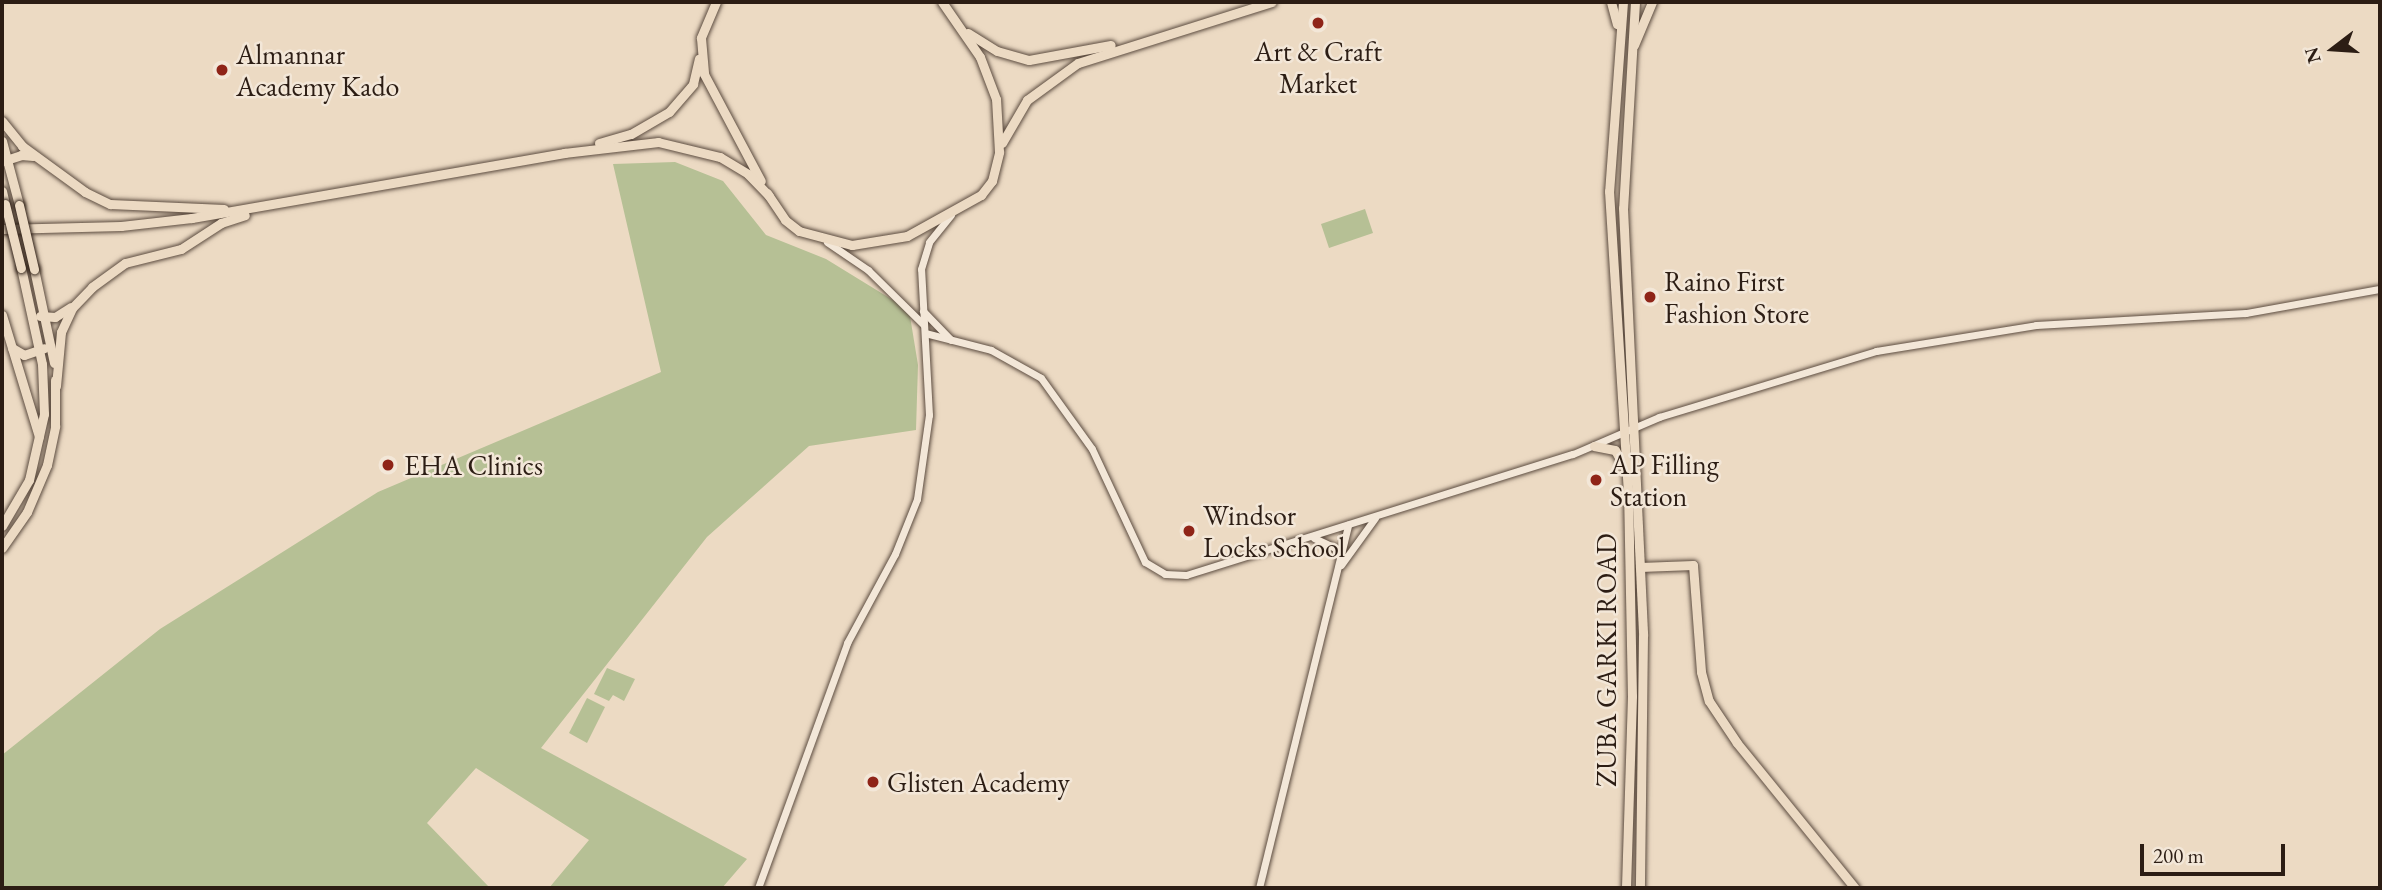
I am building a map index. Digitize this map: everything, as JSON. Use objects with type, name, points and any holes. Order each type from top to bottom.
[{"type":"main road","points":[[564,153],[631,134],[669,112],[693,84],[701,51],[703,27],[716,2]]},
{"type":"main road","points":[[942,2],[993,85],[999,117],[999,152]]},
{"type":"main road","points":[[701,51],[712,94],[769,196],[791,226],[827,242],[867,245],[895,240],[951,215],[987,189],[999,152],[1018,112],[1051,79],[1078,63],[1143,39],[1272,2]]},
{"type":"main road","points":[[1611,2],[1619,32]]},
{"type":"main road","points":[[1623,2],[1609,191],[1629,431]]},
{"type":"main road","points":[[1629,431],[1623,208],[1629,60],[1635,2]]},
{"type":"main road","points":[[1629,60],[1652,2]]},
{"type":"main road","points":[[957,23],[988,47],[1028,60],[1143,39]]},
{"type":"main road","points":[[2,121],[38,158],[85,192],[110,204],[243,210]]},
{"type":"main road","points":[[2,141],[3,161],[18,201],[48,330],[56,386]]},
{"type":"main road","points":[[2,229],[121,226],[243,210],[633,143],[681,144],[735,165],[769,196]]},
{"type":"main road","points":[[3,161],[21,155],[38,158]]},
{"type":"main road","points":[[2,191],[40,352],[45,397],[40,445],[29,480],[2,526]]},
{"type":"main road","points":[[45,318],[59,315],[125,262],[181,249],[229,220],[284,204]]},
{"type":"main road","points":[[22,272],[35,310],[45,318]]},
{"type":"main road","points":[[2,548],[40,486],[53,435],[61,332],[77,302]]},
{"type":"main road","points":[[2,315],[40,445]]},
{"type":"main road","points":[[11,347],[21,354],[40,352],[46,345],[48,330]]},
{"type":"main road","name":"ZUBA GARKI ROAD","points":[[1626,888],[1632,696],[1629,431]]},
{"type":"main road","name":"ZUBA GARKI ROAD","points":[[1629,431],[1640,567],[1640,888]]},
{"type":"main road","points":[[1594,446],[1615,450],[1628,480]]},
{"type":"main road","name":"ZUBA GARKI ROAD","points":[[1640,567],[1693,565],[1701,672],[1709,701],[1737,743],[1855,888]]},
{"type":"street","points":[[758,888],[847,643],[895,554],[917,499],[929,433],[923,311],[924,256],[951,215]]},
{"type":"street","points":[[827,242],[862,264],[925,329],[953,343],[991,351],[1041,377],[1092,449],[1140,554],[1152,569],[1197,574],[1594,446],[1629,431],[1876,351],[1933,339],[2036,325],[2246,313],[2380,289]]},
{"type":"street","points":[[923,311],[953,343]]},
{"type":"street","points":[[1337,572],[1380,515]]},
{"type":"street","points":[[1259,888],[1348,525]]},
{"type":"street","points":[[1313,537],[1335,548],[1340,558]]},
{"type":"green space","points":[[675,162],[723,181],[766,235],[826,259],[909,310],[918,365],[916,430],[809,446],[707,537],[541,748],[747,859],[722,888],[549,888],[589,840],[476,768],[427,823],[490,888],[2,888],[2,755],[160,629],[378,492],[661,372],[613,164]]},
{"type":"green space","points":[[1365,209],[1373,233],[1329,248],[1321,224]]},
{"type":"green space","points":[[607,668],[635,679],[624,701],[613,695],[609,701],[594,694]]},
{"type":"green space","points":[[587,698],[605,707],[587,743],[569,733]]},
{"type":"place","name":"Art & Craft Market","points":[[1318,23]]},
{"type":"place","name":"Almannar Academy Kado","points":[[222,70]]},
{"type":"place","name":"Raino First Fashion Store","points":[[1650,297]]},
{"type":"place","name":"EHA Clinics","points":[[388,465]]},
{"type":"place","name":"AP Filling Station","points":[[1596,480]]},
{"type":"place","name":"Windsor Locks School","points":[[1189,531]]},
{"type":"place","name":"Glisten Academy","points":[[873,782]]}]
